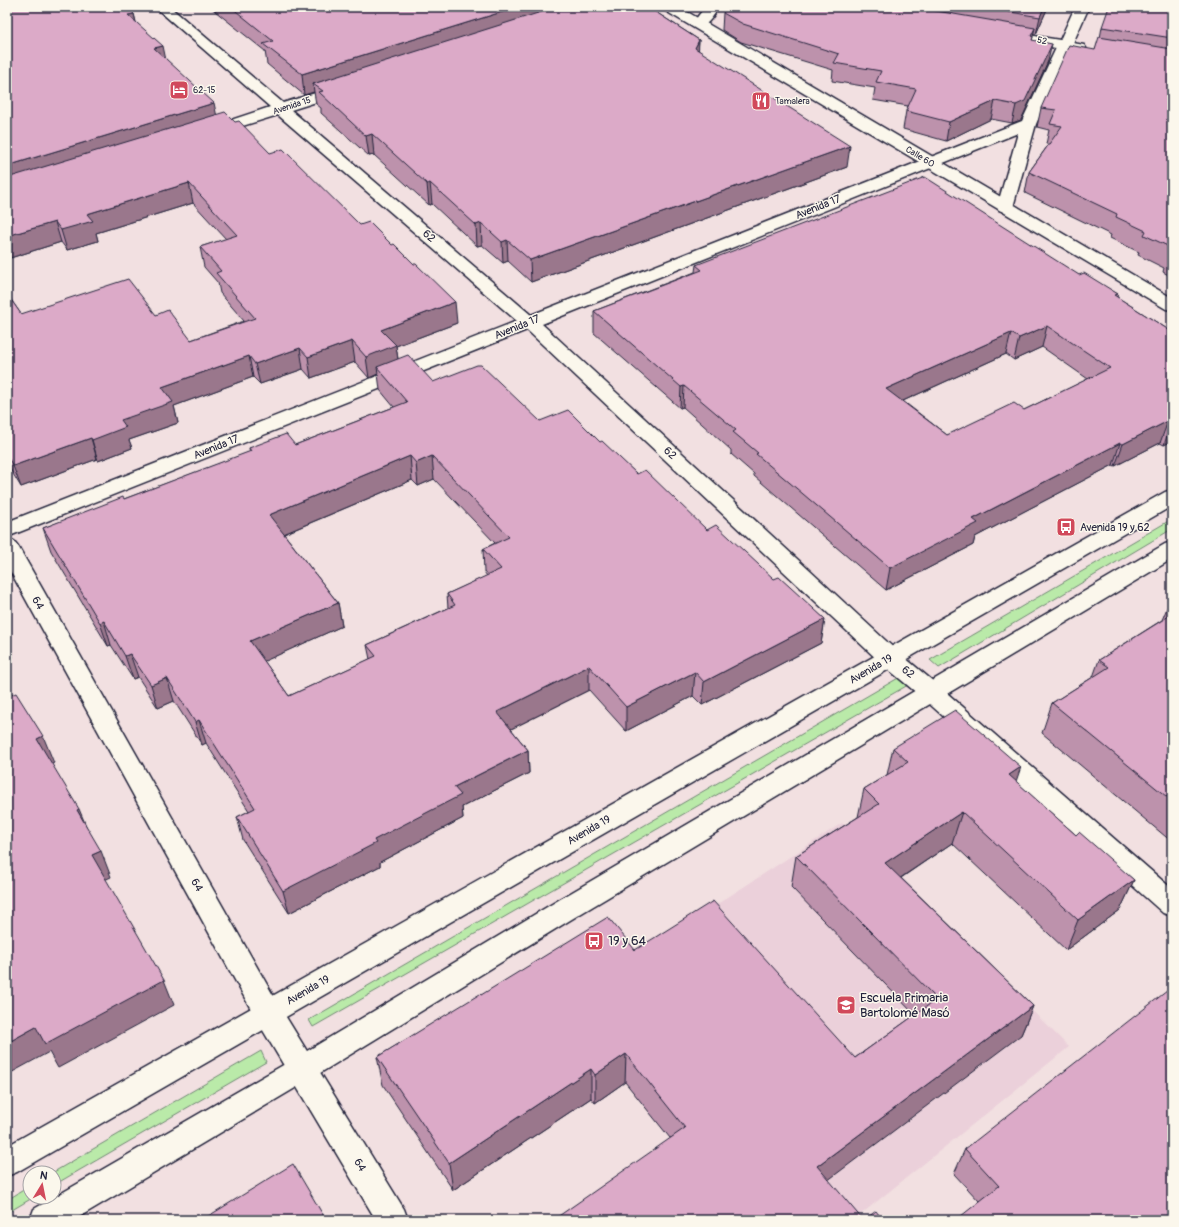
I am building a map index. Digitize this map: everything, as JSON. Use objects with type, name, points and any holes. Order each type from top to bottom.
[{"type":"street","name":"62","points":[[162,7],[529,322],[890,658],[932,693],[1172,905]]},
{"type":"street","name":"Calle 60","points":[[668,7],[1172,305]]},
{"type":"street","points":[[699,24],[712,7]]},
{"type":"street","points":[[1005,207],[1028,124],[1082,7]]},
{"type":"street","name":"52","points":[[988,32],[1096,51]]},
{"type":"street","name":"Avenida 15","points":[[197,135],[357,85]]},
{"type":"street","name":"Avenida 17","points":[[7,530],[929,162],[1028,124]]},
{"type":"street","name":"Avenida 19","points":[[7,1162],[1172,497]]},
{"type":"street","name":"64","points":[[7,546],[268,1013],[393,1220]]},
{"type":"street","points":[[45,1220],[302,1069],[571,906],[932,693],[1172,549]]},
{"type":"shaded area","name":"Escuela Primaria Bartolomé Masó","points":[[842,823],[1069,1047],[855,1219],[628,962]]},
{"type":"green space","points":[[1172,519],[1172,529],[939,668],[930,660]]},
{"type":"green space","points":[[900,677],[908,685],[313,1027],[309,1020]]},
{"type":"green space","points":[[261,1051],[266,1062],[62,1180],[62,1167]]},
{"type":"green space","points":[[22,1191],[22,1204],[7,1213],[7,1200]]},
{"type":"building","points":[[7,7],[127,7],[134,14],[128,15],[163,46],[154,48],[214,103],[7,166]]},
{"type":"building","points":[[231,7],[518,7],[302,74],[263,44],[273,41]]},
{"type":"building","points":[[557,7],[648,7],[699,40],[695,48],[850,146],[530,260],[507,240],[502,242],[481,223],[476,225],[430,183],[427,184],[372,134],[366,136],[319,92],[323,91],[313,84]]},
{"type":"building","points":[[727,7],[913,7],[1035,28],[1031,36],[1033,37],[1032,40],[1052,44],[1025,101],[1016,105],[995,101],[949,122],[906,111],[916,89],[876,82],[881,71],[834,63],[839,54],[743,24],[723,13]]},
{"type":"building","points":[[980,7],[1044,7],[1040,17]]},
{"type":"building","points":[[1109,7],[1172,7],[1172,38],[1102,27]]},
{"type":"building","points":[[1099,37],[1172,49],[1172,253],[1169,252],[1170,247],[1144,235],[1146,231],[1116,217],[1117,214],[1029,172],[1062,126],[1050,124],[1056,110],[1041,108],[1069,45],[1095,50]]},
{"type":"building","points":[[225,112],[235,122],[239,121],[270,153],[283,149],[360,225],[369,222],[392,245],[394,244],[414,264],[416,264],[455,302],[381,330],[396,345],[366,357],[352,341],[308,357],[300,348],[255,364],[249,356],[162,387],[173,402],[121,420],[126,427],[13,466],[7,456],[7,294],[21,314],[128,279],[156,315],[168,310],[191,340],[255,318],[216,273],[221,271],[200,247],[237,235],[189,183],[87,214],[93,221],[61,230],[55,222],[7,236],[7,178]]},
{"type":"building","points":[[925,177],[1079,275],[1084,273],[1118,294],[1114,295],[1172,332],[1172,423],[1168,421],[1123,444],[1120,443],[973,519],[978,523],[890,568],[756,454],[758,453],[733,432],[736,430],[684,386],[681,387],[594,311],[702,270],[696,265]],"holes":[[[1047,326],[1110,368],[1024,410],[1014,403],[947,435],[886,389],[1011,333],[1019,338]]]},
{"type":"building","points":[[408,355],[433,382],[477,365],[481,365],[540,421],[568,410],[600,442],[602,441],[637,474],[645,470],[707,530],[716,525],[774,579],[779,577],[825,619],[704,682],[695,672],[626,707],[589,666],[497,712],[528,750],[454,787],[461,795],[374,840],[376,843],[283,891],[237,817],[255,808],[199,720],[195,722],[167,678],[151,685],[130,654],[125,656],[104,621],[100,623],[43,528],[123,497],[124,499],[251,451],[249,448],[286,434],[295,445],[407,402],[377,367]],"holes":[[[410,456],[416,463],[432,456],[509,537],[483,549],[501,569],[447,594],[455,605],[367,645],[376,656],[289,696],[250,641],[338,603],[269,515]]]},
{"type":"building","points":[[1172,614],[1172,801],[1052,703],[1109,667],[1099,660]]},
{"type":"building","points":[[16,693],[43,736],[37,739],[79,809],[77,810],[101,851],[92,855],[164,980],[45,1044],[36,1027],[7,1043],[7,697]]},
{"type":"building","points":[[955,710],[1021,767],[1009,775],[1076,835],[1079,832],[1134,880],[1078,920],[962,812],[885,863],[1033,1006],[817,1166],[863,1220],[553,1220],[685,1128],[626,1054],[595,1075],[591,1069],[449,1163],[377,1057],[608,917],[635,950],[713,901],[855,1058],[937,999],[796,856],[879,804],[864,789],[908,762],[893,748]]},
{"type":"building","points":[[1172,987],[1172,1220],[956,1220],[999,1186],[965,1149]]},
{"type":"building","points":[[293,1164],[326,1220],[202,1220]]},
{"type":"building","points":[[876,1211],[883,1220],[864,1220]]},
{"type":"place","name":"62-15","points":[[179,90]]},
{"type":"place","name":"Tamalera","points":[[761,101]]},
{"type":"place","name":"Avenida 19 y 62","points":[[1066,527]]},
{"type":"place","name":"19 y 64","points":[[594,941]]},
{"type":"place","name":"Escuela Primaria Bartolomé Masó","points":[[846,1005]]}]
